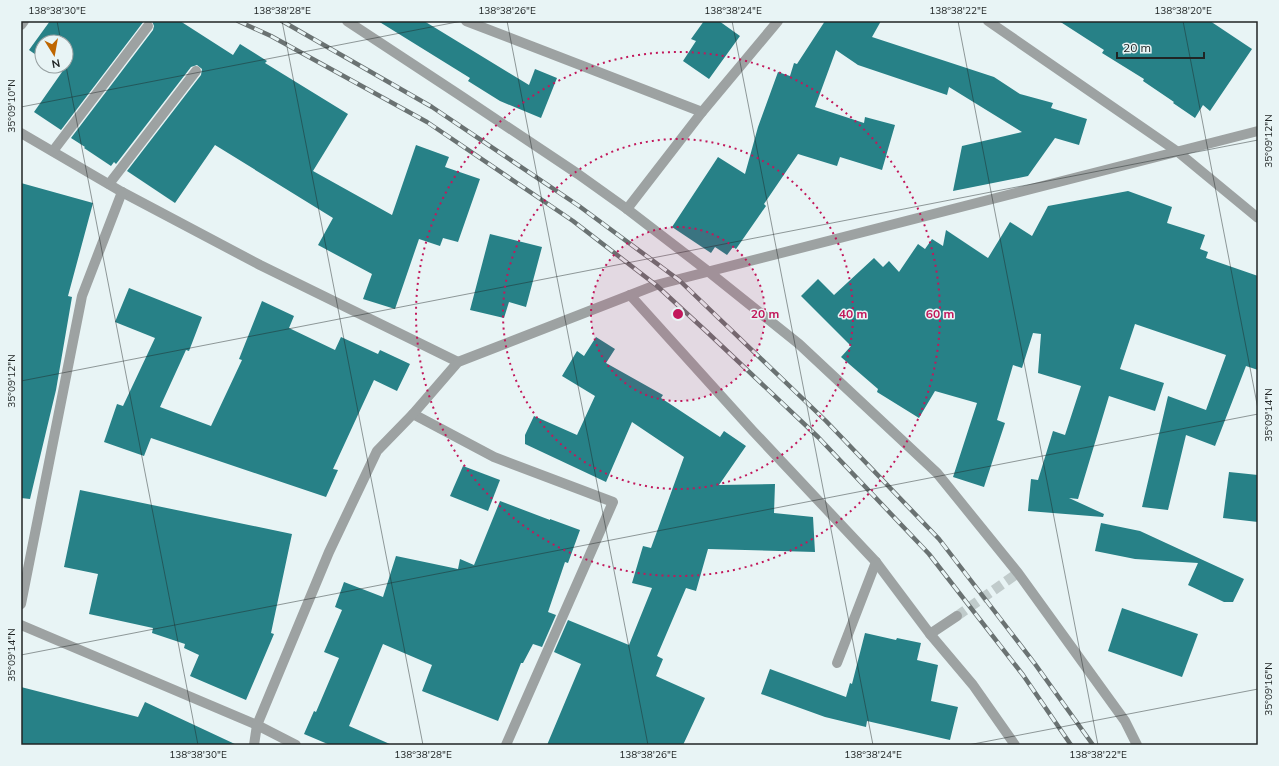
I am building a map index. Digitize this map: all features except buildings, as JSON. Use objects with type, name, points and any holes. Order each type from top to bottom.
[{"type":"street","points":[[21,25],[24,21]]},
{"type":"street","points":[[349,21],[628,209],[798,344],[937,473],[1018,573],[1125,721],[1137,745]]},
{"type":"street","points":[[466,21],[702,112]]},
{"type":"street","points":[[628,209],[702,112],[778,21]]},
{"type":"street","points":[[988,21],[1178,152],[1258,218]]},
{"type":"street","points":[[53,152],[148,26]]},
{"type":"street","points":[[109,184],[196,71]]},
{"type":"street","points":[[254,745],[257,725],[329,552],[377,451],[413,414],[458,362],[656,285],[1258,131]]},
{"type":"street","points":[[21,133],[122,192],[260,265],[458,362]]},
{"type":"street","points":[[21,604],[82,296],[122,192]]},
{"type":"street","points":[[630,295],[752,430],[876,562],[930,634],[972,685],[1014,745]]},
{"type":"street","points":[[413,414],[494,457],[613,502],[506,745]]},
{"type":"street","points":[[837,663],[876,562]]},
{"type":"street","points":[[930,634],[957,616]]},
{"type":"street","points":[[21,625],[257,725],[296,745]]},
{"type":"tunnel","points":[[957,616],[1018,573]]},
{"type":"railway","points":[[238,21],[271,36],[427,122],[573,221],[656,285],[818,437],[929,554],[1023,675],[1071,745]]},
{"type":"railway","points":[[282,21],[432,107],[579,206],[679,280],[826,421],[939,539],[1035,664],[1093,745]]}]
